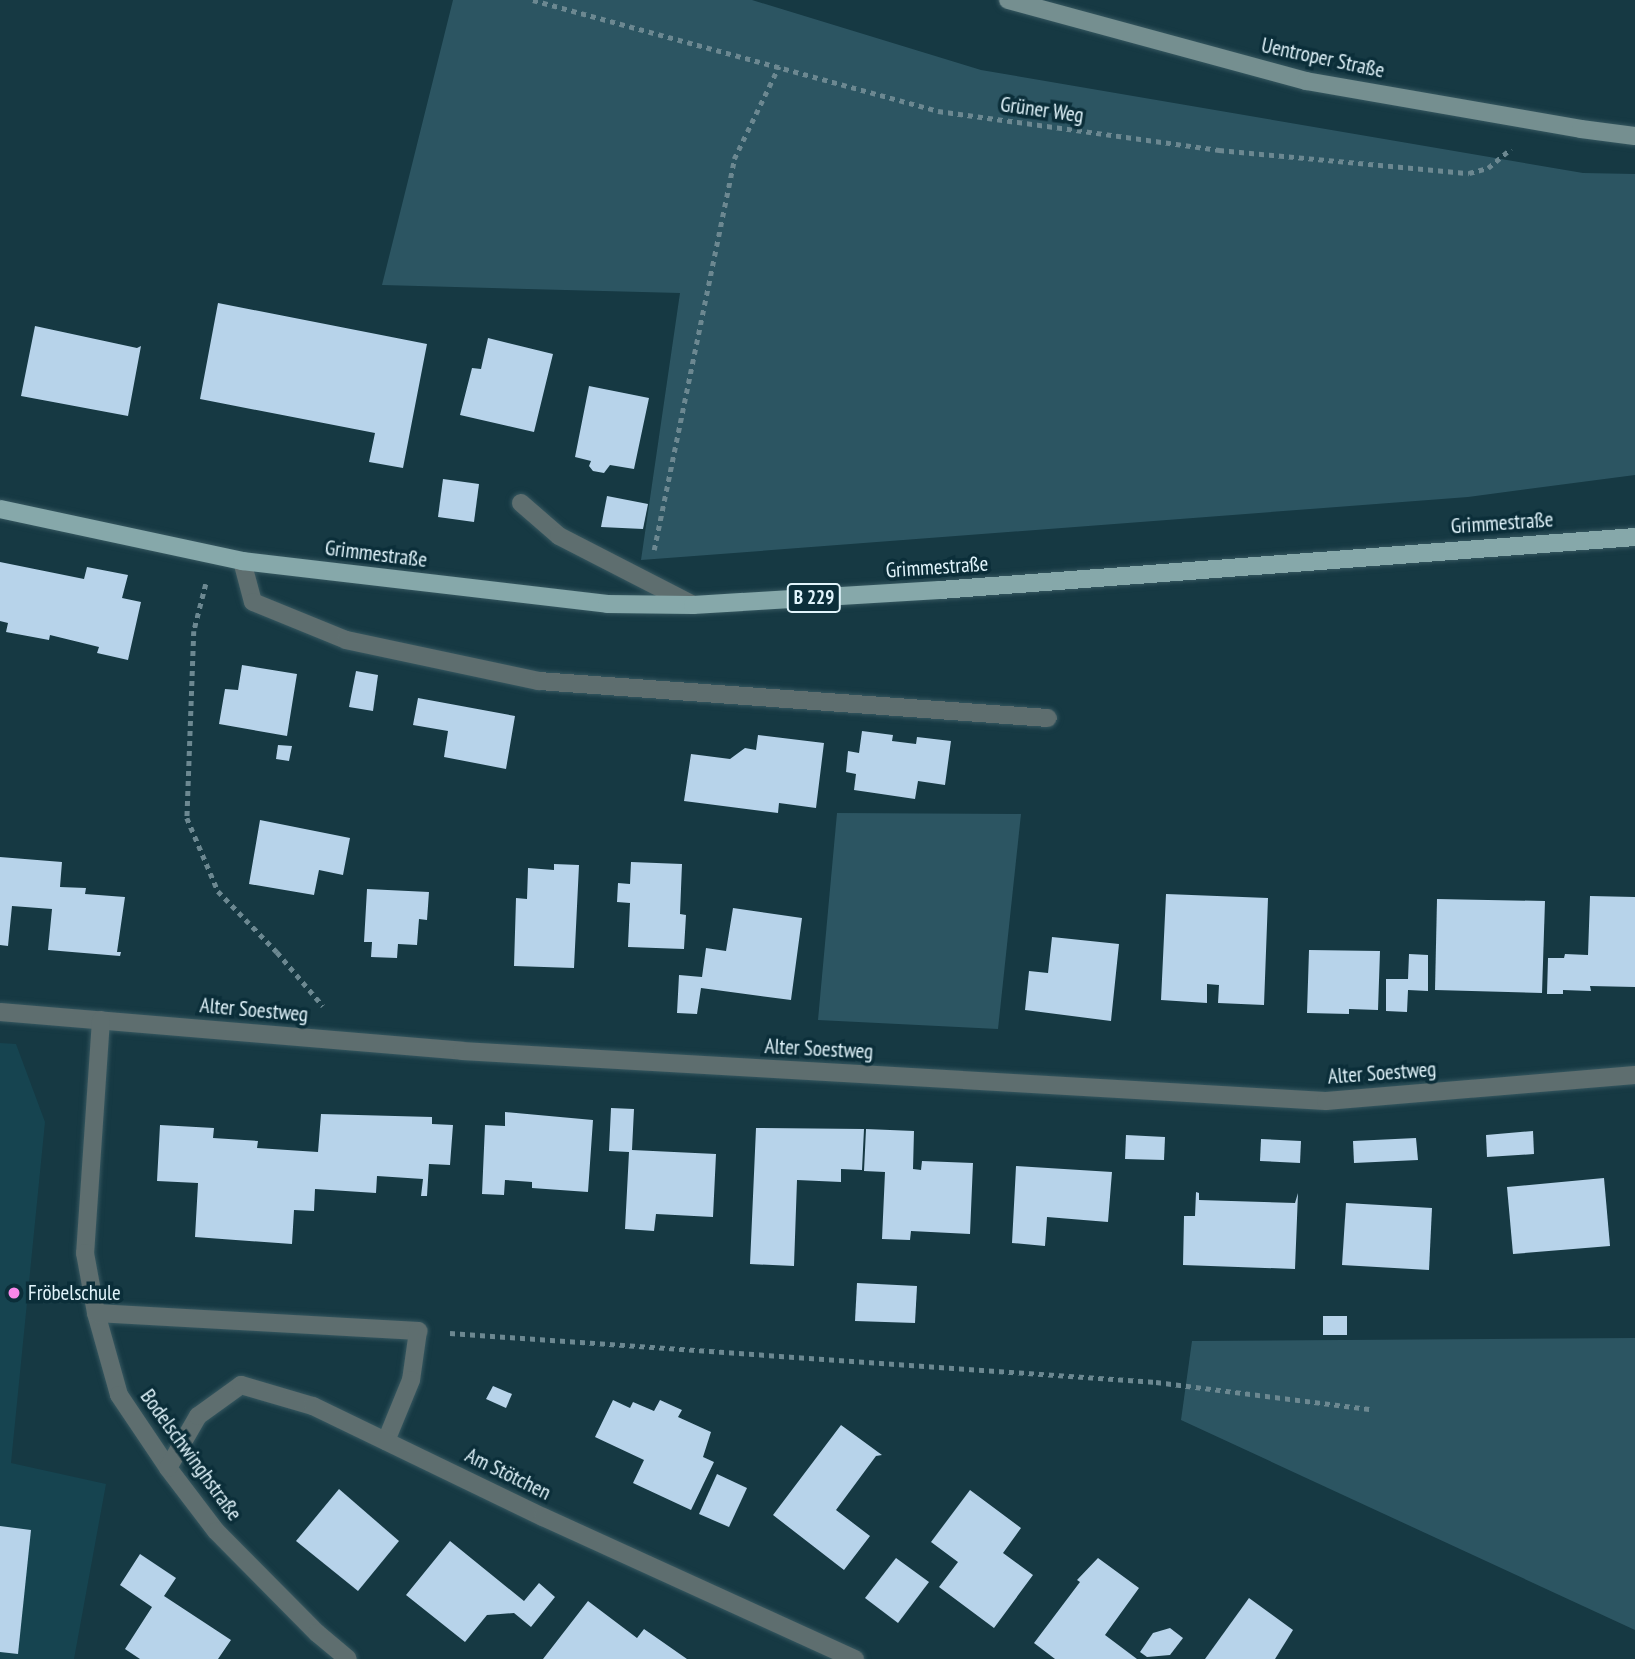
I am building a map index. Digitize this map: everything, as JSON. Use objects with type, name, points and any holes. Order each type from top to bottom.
[{"type":"main road","name":"Uentroper Straße","points":[[1008,0],[1306,81],[1542,123],[1635,136]]},
{"type":"main road","name":"Grimmestraße","points":[[0,509],[242,561],[607,604],[693,605],[940,590],[1635,537]]},
{"type":"street","points":[[521,503],[559,536],[693,605]]},
{"type":"street","points":[[242,561],[253,603],[346,640],[539,681],[1048,718]]},
{"type":"street","name":"Alter Soestweg","points":[[0,1012],[353,1042],[1326,1101],[1635,1075]]},
{"type":"street","name":"Bodelschwinghstraße","points":[[101,1020],[85,1253],[96,1313],[119,1395],[168,1468],[216,1531],[317,1633],[348,1659]]},
{"type":"street","points":[[96,1313],[418,1331],[411,1380],[386,1441]]},
{"type":"street","name":"Am Stötchen","points":[[168,1468],[198,1416],[242,1385],[313,1406],[855,1659]]},
{"type":"path","name":"Grüner Weg","points":[[533,0],[939,111],[1219,150],[1469,173],[1488,168],[1542,123]]},
{"type":"path","points":[[601,557],[655,550],[734,159],[779,66]]},
{"type":"path","points":[[214,555],[194,631],[187,818],[218,891],[277,952],[353,1042]]},
{"type":"path","points":[[418,1331],[1156,1382],[1369,1409]]},
{"type":"shaded area","points":[[453,0],[752,0],[981,70],[1583,173],[1635,174],[1635,475],[1468,497],[641,560],[680,293],[382,285]]},
{"type":"shaded area","points":[[837,813],[1021,814],[998,1029],[818,1020]]},
{"type":"shaded area","name":"Fröbelschule","points":[[0,1043],[16,1044],[45,1122],[11,1463],[106,1484],[74,1659],[0,1659]]},
{"type":"shaded area","points":[[1635,1338],[1635,1630],[1181,1420],[1192,1341]]},
{"type":"building","points":[[218,303],[427,344],[403,468],[369,462],[375,433],[200,399]]},
{"type":"building","points":[[35,326],[137,348],[141,346],[128,416],[21,396]]},
{"type":"building","points":[[488,338],[553,354],[534,432],[460,415],[472,368],[481,369]]},
{"type":"building","points":[[589,386],[649,398],[634,469],[610,465],[604,473],[593,471],[589,466],[591,461],[575,457]]},
{"type":"building","points":[[443,479],[479,484],[474,522],[438,517]]},
{"type":"building","points":[[607,496],[648,504],[643,529],[601,527]]},
{"type":"building","points":[[0,562],[84,579],[87,567],[128,575],[122,598],[141,602],[128,660],[97,653],[99,647],[50,635],[49,640],[6,632],[8,623],[0,621]]},
{"type":"building","points":[[242,665],[297,674],[287,736],[219,724],[225,689],[238,690]]},
{"type":"building","points":[[356,671],[378,675],[373,711],[349,707]]},
{"type":"building","points":[[418,698],[515,716],[506,769],[444,757],[448,731],[413,725]]},
{"type":"building","points":[[862,731],[893,735],[892,741],[916,744],[917,737],[951,741],[945,785],[918,781],[915,799],[854,790],[856,774],[846,772],[848,751],[859,753]]},
{"type":"building","points":[[758,735],[824,743],[816,808],[779,803],[778,813],[684,801],[691,754],[730,759],[745,748],[756,750]]},
{"type":"building","points":[[278,745],[292,746],[289,761],[276,759]]},
{"type":"building","points":[[260,820],[350,838],[343,875],[319,870],[314,895],[249,884]]},
{"type":"building","points":[[0,857],[62,862],[60,887],[86,888],[85,894],[125,897],[117,952],[121,952],[120,956],[48,950],[52,909],[12,906],[8,946],[0,945]]},
{"type":"building","points":[[631,862],[682,864],[680,914],[686,915],[684,949],[628,947],[630,903],[617,902],[618,883],[630,884]]},
{"type":"building","points":[[554,864],[579,865],[574,968],[514,966],[516,898],[527,899],[528,868],[554,870]]},
{"type":"building","points":[[367,889],[429,892],[427,920],[419,919],[417,945],[398,944],[397,958],[371,957],[372,942],[364,942]]},
{"type":"building","points":[[1166,894],[1268,898],[1264,1005],[1218,1003],[1219,985],[1207,984],[1207,1003],[1161,1000]]},
{"type":"building","points":[[1590,896],[1635,897],[1635,987],[1590,986],[1591,991],[1563,990],[1563,994],[1547,994],[1548,958],[1564,958],[1565,954],[1588,955]]},
{"type":"building","points":[[1437,899],[1545,901],[1542,993],[1435,990]]},
{"type":"building","points":[[733,908],[802,918],[791,1000],[701,988],[697,1014],[677,1013],[679,975],[702,977],[706,948],[726,951]]},
{"type":"building","points":[[1052,937],[1119,944],[1111,1021],[1025,1010],[1029,971],[1048,973]]},
{"type":"building","points":[[1309,950],[1380,951],[1378,1010],[1349,1009],[1349,1014],[1307,1013]]},
{"type":"building","points":[[1409,954],[1428,955],[1428,991],[1408,990],[1407,1012],[1386,1011],[1386,979],[1408,979]]},
{"type":"building","points":[[611,1108],[634,1109],[632,1150],[716,1154],[713,1217],[656,1214],[654,1231],[625,1229],[629,1152],[609,1151]]},
{"type":"building","points":[[505,1112],[593,1120],[588,1192],[532,1188],[532,1182],[505,1180],[504,1195],[482,1194],[485,1125],[505,1126]]},
{"type":"building","points":[[321,1114],[432,1117],[432,1124],[453,1125],[450,1165],[429,1164],[427,1196],[421,1196],[423,1179],[377,1176],[376,1193],[315,1189],[314,1211],[294,1210],[292,1244],[195,1237],[198,1183],[157,1181],[160,1125],[214,1128],[213,1138],[258,1141],[257,1148],[318,1152]]},
{"type":"building","points":[[756,1128],[864,1129],[862,1170],[841,1169],[841,1182],[797,1180],[794,1266],[750,1264]]},
{"type":"building","points":[[866,1129],[914,1131],[913,1169],[921,1170],[922,1161],[973,1163],[970,1234],[911,1231],[910,1240],[882,1239],[885,1172],[864,1171]]},
{"type":"building","points":[[1533,1131],[1534,1154],[1487,1157],[1486,1135]]},
{"type":"building","points":[[1126,1135],[1165,1137],[1164,1160],[1125,1159]]},
{"type":"building","points":[[1416,1138],[1418,1160],[1354,1163],[1353,1141]]},
{"type":"building","points":[[1261,1139],[1301,1141],[1300,1163],[1260,1161]]},
{"type":"building","points":[[1016,1166],[1112,1172],[1108,1222],[1047,1217],[1045,1246],[1012,1243]]},
{"type":"building","points":[[1604,1178],[1610,1246],[1513,1254],[1507,1187]]},
{"type":"building","points":[[1196,1192],[1199,1193],[1199,1200],[1295,1203],[1298,1193],[1295,1269],[1183,1265],[1184,1216],[1195,1216]]},
{"type":"building","points":[[1346,1203],[1432,1208],[1429,1270],[1342,1265]]},
{"type":"building","points":[[857,1283],[917,1286],[915,1323],[855,1321]]},
{"type":"building","points":[[1323,1316],[1347,1316],[1347,1335],[1323,1335]]},
{"type":"building","points":[[493,1386],[512,1394],[506,1408],[486,1399]]},
{"type":"building","points":[[613,1400],[630,1408],[633,1402],[654,1411],[660,1400],[682,1410],[678,1417],[711,1432],[703,1457],[714,1462],[691,1510],[633,1483],[644,1460],[595,1437]]},
{"type":"building","points":[[841,1425],[882,1455],[876,1456],[836,1510],[870,1536],[844,1570],[773,1515]]},
{"type":"building","points":[[717,1474],[747,1488],[729,1527],[699,1514]]},
{"type":"building","points":[[339,1489],[399,1541],[358,1591],[296,1541]]},
{"type":"building","points":[[970,1490],[1021,1528],[1003,1553],[1033,1575],[994,1628],[939,1587],[958,1562],[931,1542]]},
{"type":"building","points":[[0,1526],[31,1530],[18,1654],[0,1652]]},
{"type":"building","points":[[450,1541],[524,1601],[539,1583],[555,1597],[531,1627],[514,1613],[487,1615],[465,1642],[406,1595]]},
{"type":"building","points":[[140,1554],[176,1578],[164,1596],[231,1640],[218,1659],[140,1659],[125,1649],[152,1607],[120,1585]]},
{"type":"building","points":[[896,1558],[929,1582],[898,1623],[865,1598]]},
{"type":"building","points":[[1098,1558],[1139,1588],[1105,1635],[1137,1659],[1055,1659],[1034,1643],[1080,1582],[1077,1580]]},
{"type":"building","points":[[1249,1598],[1293,1630],[1275,1659],[1205,1659]]},
{"type":"building","points":[[588,1601],[637,1638],[644,1629],[687,1659],[543,1659]]},
{"type":"building","points":[[1170,1628],[1183,1638],[1170,1655],[1147,1657],[1140,1652],[1153,1633]]},
{"type":"place","name":"Fröbelschule","points":[[14,1293]]}]
